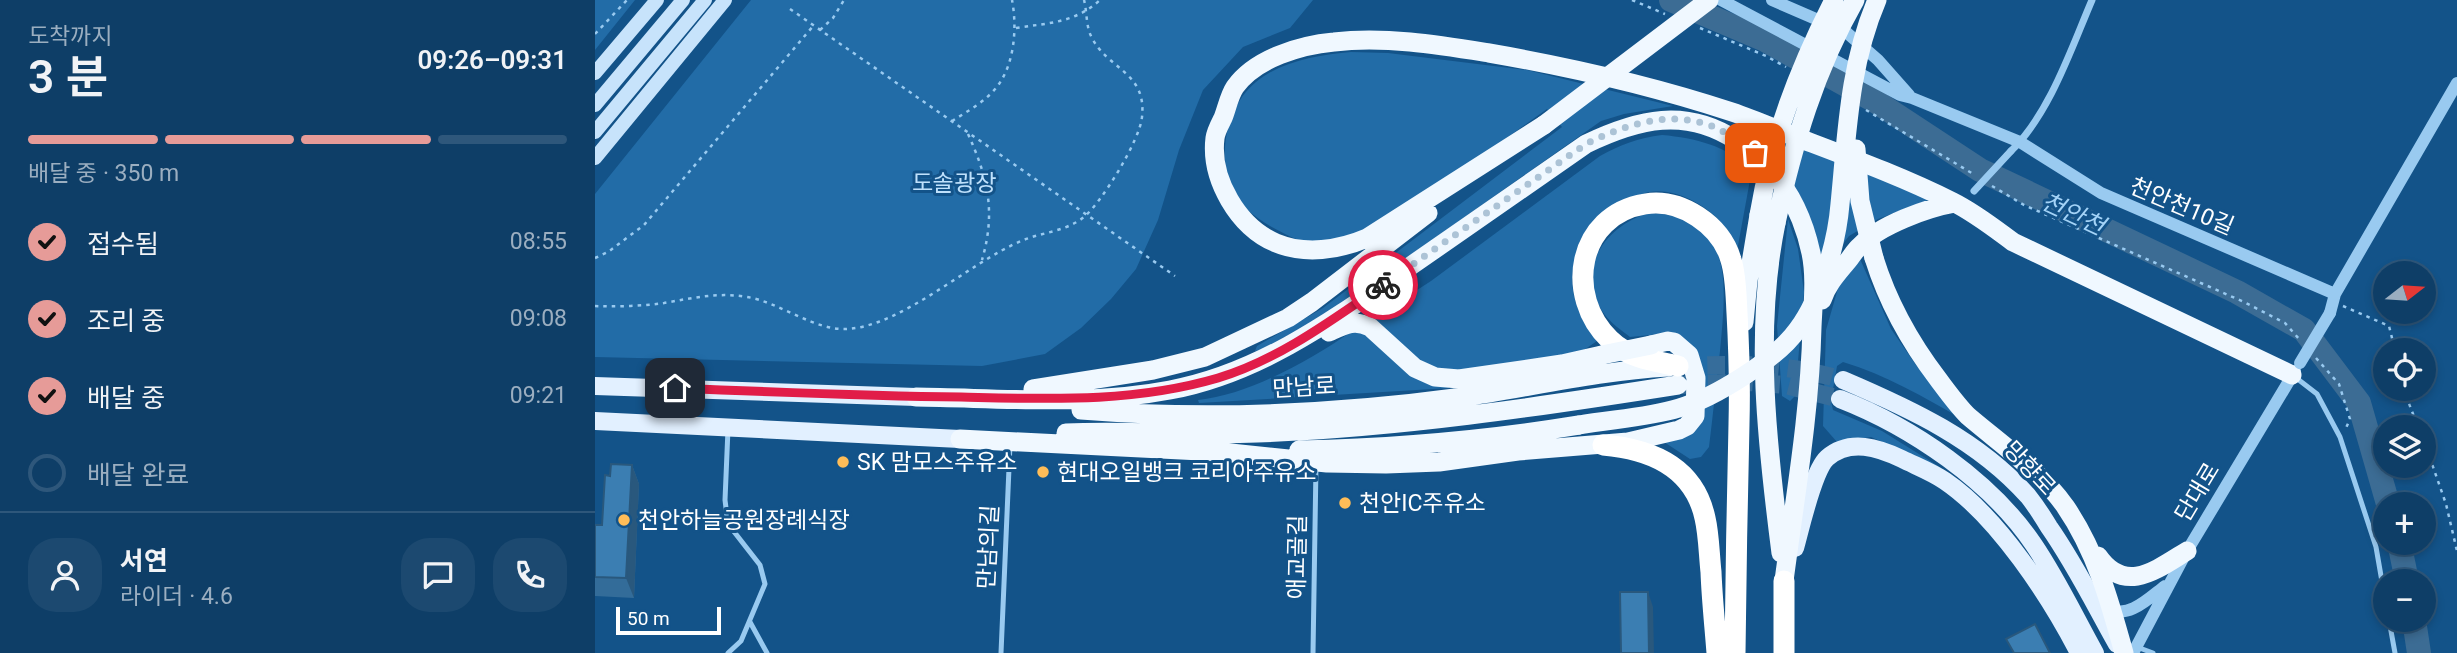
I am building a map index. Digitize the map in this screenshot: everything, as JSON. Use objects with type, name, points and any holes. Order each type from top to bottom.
[{"type":"highway","points":[[916,397],[1036,389],[1153,370],[1205,357],[1288,318],[1709,0]]},
{"type":"highway","points":[[1784,653],[1784,581],[1768,433],[1765,374],[1767,219],[1764,184],[1794,92],[1834,0]]},
{"type":"highway","points":[[1735,653],[1740,371],[1748,281],[1801,121],[1839,29],[1855,0]]},
{"type":"highway","points":[[1221,452],[1342,449],[1465,439],[1645,416],[1701,400],[1746,373],[1785,343],[1799,328],[1831,256],[1840,208],[1847,115],[1855,69],[1865,28],[1877,0]]},
{"type":"highway","points":[[1883,0],[1865,71],[1856,140],[1860,201],[1874,258],[1895,314],[1930,368],[1966,414],[2035,472],[2063,505],[2108,570],[2121,576],[2145,575],[2187,551]]},
{"type":"highway","points":[[1544,125],[1367,238],[1351,245],[1328,249],[1310,250],[1277,244],[1261,235],[1233,206],[1223,187],[1215,151],[1215,136],[1236,86],[1262,64],[1278,55],[1306,47],[1334,41],[1374,40],[1443,46],[1543,62],[1732,112],[1872,166],[1955,203],[2013,242],[2296,369]]},
{"type":"highway","points":[[1261,360],[1334,319],[1586,144],[1612,131],[1647,121],[1665,119],[1705,123],[1755,153],[1776,174],[1799,216],[1811,253],[1814,289],[1810,374],[1784,581]]},
{"type":"highway","points":[[1812,338],[1826,288],[1858,247],[1893,223],[1917,216],[1929,208],[1955,203]]},
{"type":"highway","points":[[1678,376],[1611,342],[1598,327],[1584,301],[1581,282],[1583,263],[1593,239],[1607,222],[1622,212],[1645,204],[1672,205],[1693,213],[1718,234],[1731,259],[1740,371]]},
{"type":"highway","points":[[1917,216],[1984,220]]},
{"type":"highway","points":[[916,397],[1087,400],[1171,390],[1220,378],[1356,322],[1370,327],[1415,368],[1434,376],[1458,379],[1562,364],[1668,341],[1674,342],[1689,355],[1696,378],[1695,415],[1687,426],[1679,430],[1604,445],[1518,451],[1439,462],[1317,462],[1221,452],[960,439]]},
{"type":"highway","name":"만남로","points":[[916,397],[1113,412],[1225,415],[1391,405],[1464,397],[1601,374],[1678,376]]},
{"type":"highway","name":"만남로","points":[[960,439],[1091,432],[1255,433],[1362,426],[1532,408],[1678,376]]},
{"type":"highway","points":[[1604,445],[1645,452],[1663,461],[1689,483],[1699,499],[1708,539],[1717,653]]},
{"type":"highway","points":[[2082,533],[2097,564],[2129,651]]},
{"type":"main road","points":[[595,73],[657,0]]},
{"type":"main road","points":[[595,105],[683,0]]},
{"type":"main road","points":[[595,132],[705,0]]},
{"type":"main road","points":[[595,158],[725,0]]},
{"type":"main road","name":"망향로","points":[[1843,380],[1906,407],[1945,428],[1986,456],[2029,497],[2129,651]]},
{"type":"main road","name":"만남로","points":[[595,386],[916,397]]},
{"type":"main road","name":"망향로","points":[[1840,399],[1871,411],[1950,460],[1997,499],[2034,545],[2095,653]]},
{"type":"main road","name":"만남로","points":[[595,421],[960,439]]},
{"type":"main road","points":[[1784,581],[1815,478],[1825,459],[1849,447],[1866,446],[1886,452],[1944,480],[1970,500],[2026,567],[2061,618],[2079,653]]},
{"type":"street","name":"천안천10길","points":[[1721,0],[1899,95],[1912,98],[2016,146],[2101,193],[2333,303]]},
{"type":"street","name":"천안천10길","points":[[1772,0],[1846,32],[1878,60],[1912,98]]},
{"type":"street","points":[[1955,203],[1974,191],[2016,146],[2051,94],[2092,0]]},
{"type":"street","points":[[2333,303],[2457,83]]},
{"type":"street","name":"단대로","points":[[2129,651],[2333,303]]},
{"type":"street","points":[[2075,570],[2101,604],[2113,611],[2120,612],[2142,604],[2168,584]]},
{"type":"lane","points":[[2296,369],[2317,394],[2340,437],[2376,547],[2380,569]]},
{"type":"lane","points":[[728,426],[725,500],[728,524],[760,565],[765,584],[741,641],[728,653]]},
{"type":"lane","name":"만남의길","points":[[1001,653],[1010,442]]},
{"type":"lane","name":"애교골길","points":[[1313,653],[1317,462]]},
{"type":"lane","points":[[750,622],[767,653]]},
{"type":"lane","points":[[2391,632],[2395,653]]},
{"type":"lane","points":[[2129,651],[2153,653]]},
{"type":"path","points":[[595,34],[627,0]]},
{"type":"path","points":[[820,30],[833,18],[844,0]]},
{"type":"path","points":[[952,121],[972,109],[999,85],[1009,63],[1015,28],[1012,0]]},
{"type":"path","points":[[595,306],[663,303],[719,294],[750,297],[828,327],[846,329],[875,324],[1023,240],[1053,233],[1077,222],[1087,215],[1102,196],[1137,135],[1142,118],[1140,94],[1134,80],[1102,51],[1091,36],[1084,0]]},
{"type":"path","points":[[1015,28],[1070,19],[1087,12],[1100,0]]},
{"type":"path","points":[[1632,0],[1674,17]]},
{"type":"path","points":[[790,9],[1175,276]]},
{"type":"path","points":[[595,258],[608,252],[644,225],[814,25]]},
{"type":"path","points":[[1696,27],[1788,68]]},
{"type":"path","points":[[1865,109],[1979,177]]},
{"type":"path","points":[[967,131],[988,189],[990,216],[981,262]]},
{"type":"path","points":[[1990,184],[2024,205],[2265,312],[2285,323],[2303,343]]},
{"type":"path","points":[[2333,303],[2389,326],[2392,338]]},
{"type":"path","points":[[2312,353],[2339,384],[2350,419],[2340,437]]},
{"type":"path","points":[[2436,477],[2457,551]]},
{"type":"green space","points":[[595,0],[635,0],[595,50]]},
{"type":"green space","name":"도솔광장","points":[[751,0],[1313,0],[1290,28],[1243,47],[1203,90],[1179,150],[1158,220],[1136,269],[1111,299],[1081,328],[1045,354],[982,366],[595,357],[595,194]]},
{"type":"green space","points":[[1351,52],[1388,53],[1527,70],[1673,106],[1624,114],[1601,121],[1330,312],[1255,351],[1257,346],[1323,308],[1562,127],[1547,109],[1378,227],[1360,234],[1309,243],[1280,232],[1259,219],[1235,196],[1227,177],[1225,162],[1227,132],[1237,104],[1256,82],[1266,75],[1301,60]]},
{"type":"green space","points":[[1740,126],[1931,199],[1878,219],[1849,236],[1839,249],[1816,256],[1765,151]]},
{"type":"green space","points":[[1662,135],[1710,144],[1732,154],[1752,169],[1737,251],[1718,219],[1701,205],[1681,195],[1659,191],[1645,193],[1602,214],[1586,232],[1573,268],[1573,293],[1588,329],[1597,341],[1578,354],[1459,371],[1437,369],[1418,359],[1374,318],[1431,281],[1600,156],[1629,142]]},
{"type":"green space","points":[[1649,213],[1677,217],[1698,227],[1711,241],[1719,259],[1724,302],[1720,351],[1709,447],[1701,457],[1690,459],[1664,442],[1704,414],[1670,333],[1630,337],[1605,315],[1596,299],[1592,283],[1593,267],[1607,240],[1633,219]]},
{"type":"green space","points":[[1788,219],[1798,249],[1804,292],[1795,396],[1790,401],[1782,396],[1777,326]]},
{"type":"green space","points":[[1860,259],[1891,329],[1916,365],[1962,419],[1890,380],[1843,362],[1837,366],[1831,401],[1833,410],[1882,431],[1943,469],[1871,437],[1837,442],[1823,426],[1826,330],[1841,278]]},
{"type":"green space","points":[[1351,332],[1362,333],[1450,388],[1199,403],[1198,400],[1238,391],[1278,375]]},
{"type":"building","points":[[611,464],[632,465],[626,578],[595,577],[595,525],[602,525],[605,475],[610,476]]},
{"type":"building","points":[[1620,592],[1648,592],[1649,653],[1621,653]]},
{"type":"building","points":[[2035,624],[2050,653],[2014,653],[2006,639]]},
{"type":"waterway","name":"천안천","points":[[1671,0],[1765,40],[1875,101],[1980,170],[2237,292],[2304,330],[2359,403],[2385,492]]},
{"type":"waterway","name":"천안천","points":[[2402,555],[2405,569]]},
{"type":"waterway","name":"천안천","points":[[2416,632],[2419,653]]},
{"type":"tunnel","points":[[1680,366],[1742,365],[1782,368],[1843,380]]},
{"type":"tunnel","points":[[1681,385],[1749,382],[1786,385],[1840,399]]},
{"type":"way so far","points":[[1383,285],[1586,144],[1612,131],[1665,119],[1705,123],[1755,153]]},
{"type":"place","name":"SK 맘모스주유소","points":[[843,462]]},
{"type":"place","name":"현대오일뱅크 코리아주유소","points":[[1043,472]]},
{"type":"place","name":"천안IC주유소","points":[[1345,503]]},
{"type":"place","name":"천안하늘공원장례식장","points":[[624,520]]},
{"type":"route","points":[[675,388],[1048,400],[1125,397],[1171,390],[1220,378],[1306,337],[1383,285]]}]
